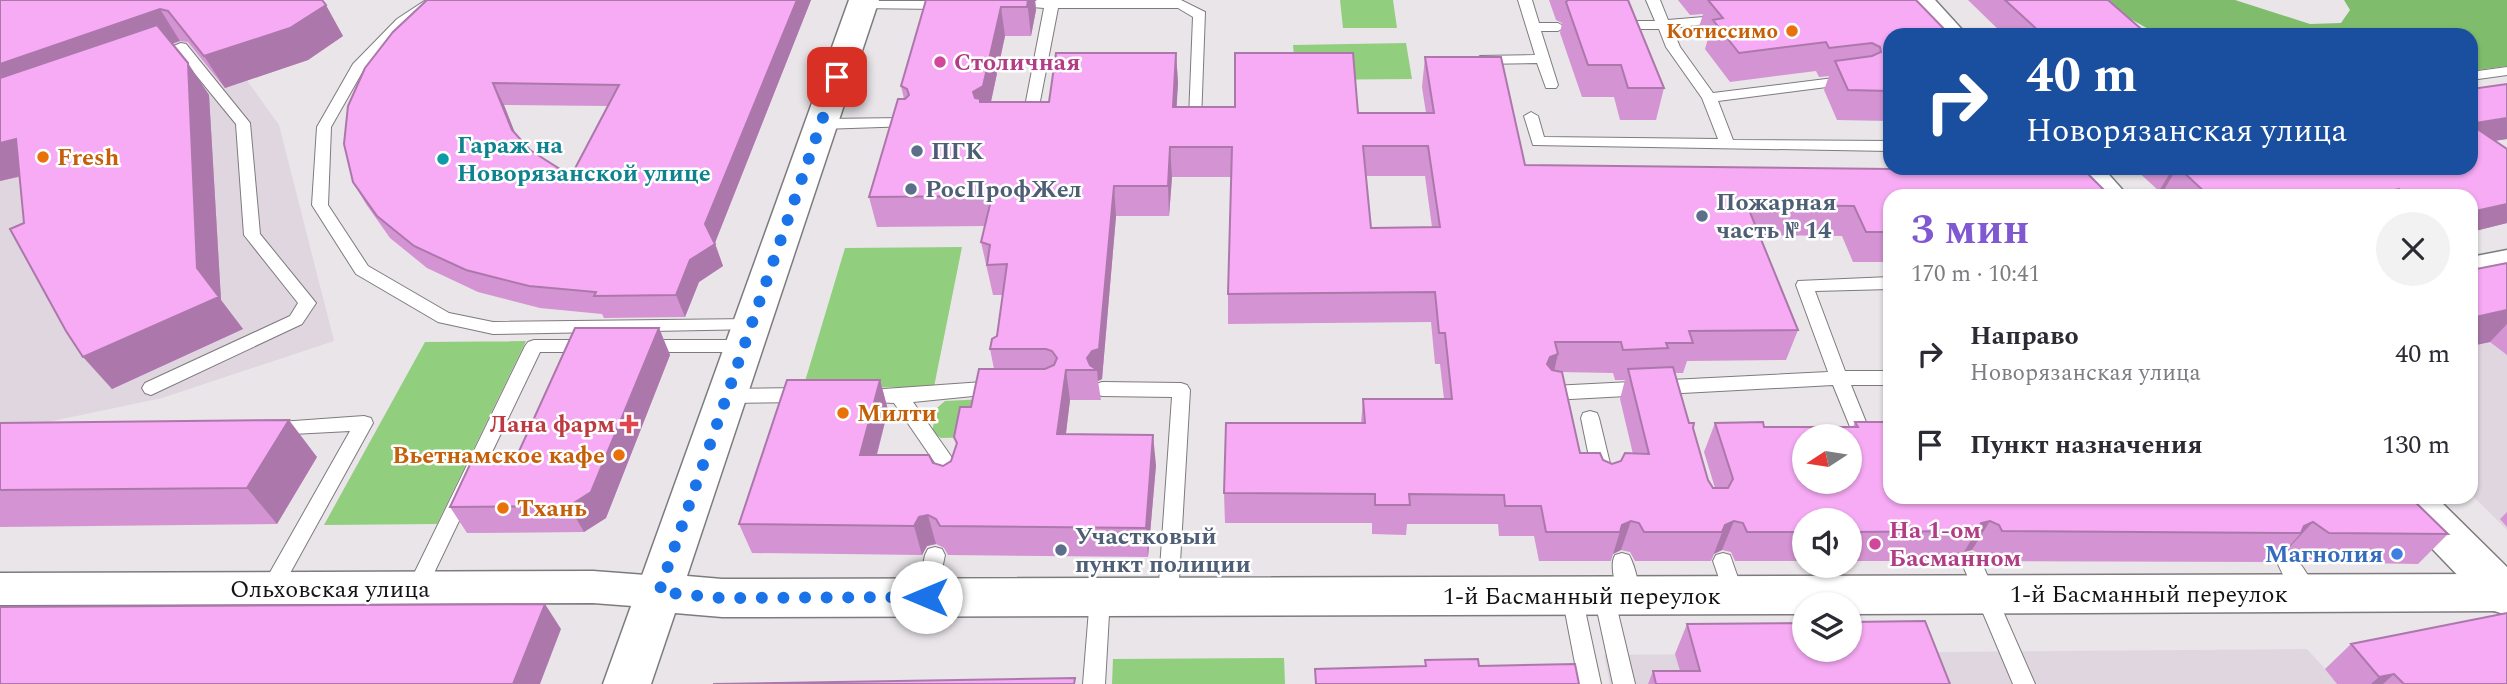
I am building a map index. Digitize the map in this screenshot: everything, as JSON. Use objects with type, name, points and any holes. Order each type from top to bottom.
[{"type":"street","points":[[1918,0],[1945,28]]},
{"type":"street","points":[[627,684],[863,2]]},
{"type":"street","points":[[2090,175],[2103,189]]},
{"type":"street","points":[[2478,268],[2507,261]]},
{"type":"street","points":[[2416,504],[2506,594]]},
{"type":"street","name":"1-й Басманный переулок","points":[[659,592],[722,598],[931,576],[1100,597],[1607,587],[1728,578],[2297,578],[2506,594]]},
{"type":"street","name":"Ольховская улица","points":[[0,589],[593,587],[659,592]]},
{"type":"lane","points":[[435,0],[402,22],[358,67],[324,127],[320,205],[362,270],[444,318],[493,328],[747,335]]},
{"type":"lane","points":[[1525,0],[1551,85]]},
{"type":"lane","points":[[1653,0],[1673,47],[1709,98],[1727,144]]},
{"type":"lane","points":[[863,2],[938,5]]},
{"type":"lane","points":[[1018,122],[1029,122],[1044,4],[1181,4],[1200,15],[1196,118]]},
{"type":"lane","points":[[1619,25],[1663,24],[1731,17]]},
{"type":"lane","points":[[1534,27],[1558,27]]},
{"type":"lane","points":[[142,61],[181,47],[243,123],[252,235],[307,303],[296,320],[151,388]]},
{"type":"lane","points":[[1460,60],[1543,59]]},
{"type":"lane","points":[[2478,75],[2507,71]]},
{"type":"lane","points":[[1709,98],[1861,79]]},
{"type":"lane","points":[[1531,116],[1538,142],[1883,146]]},
{"type":"lane","points":[[821,124],[906,123]]},
{"type":"lane","points":[[1883,283],[1804,285],[1861,434],[1883,435]]},
{"type":"lane","points":[[632,346],[747,335]]},
{"type":"lane","points":[[417,588],[534,346],[604,346]]},
{"type":"lane","points":[[1552,393],[1883,378]]},
{"type":"lane","points":[[845,396],[899,396],[979,388],[1014,388]]},
{"type":"lane","points":[[1102,389],[1181,390],[1168,597]]},
{"type":"lane","points":[[726,396],[818,396]]},
{"type":"lane","points":[[899,396],[952,472],[949,485]]},
{"type":"lane","points":[[1590,418],[1604,483]]},
{"type":"lane","points":[[256,429],[364,423],[271,589]]},
{"type":"lane","points":[[1978,578],[2024,684]]},
{"type":"lane","points":[[1590,684],[1607,587]]},
{"type":"lane","points":[[1607,587],[1624,684]]},
{"type":"lane","points":[[1094,684],[1100,597]]},
{"type":"shaded area","points":[[208,26],[279,125],[334,341],[162,398],[0,432],[0,99]]},
{"type":"shaded area","points":[[2507,289],[2507,530],[2478,501],[2478,295]]},
{"type":"shaded area","points":[[2307,649],[2325,669],[2507,684],[1610,684],[1604,655],[1792,653],[1792,662],[1862,662],[1862,653]]},
{"type":"green space","points":[[1340,0],[1393,0],[1397,28],[1343,28]]},
{"type":"green space","points":[[2097,0],[2235,0],[2310,24],[2341,23],[2350,10],[2344,0],[2507,0],[2507,66],[2478,70],[2478,28],[2147,28]]},
{"type":"green space","points":[[1406,43],[1412,79],[1296,80],[1293,45]]},
{"type":"green space","points":[[962,247],[934,387],[803,388],[845,248]]},
{"type":"green space","points":[[526,341],[437,524],[324,525],[425,342]]},
{"type":"green space","points":[[985,399],[978,437],[941,438],[932,432],[937,408],[945,401]]},
{"type":"green space","points":[[1284,658],[1285,684],[1112,684],[1113,659]]},
{"type":"building","points":[[0,0],[322,0],[326,5],[290,28],[204,56],[168,11],[160,9],[0,64]]},
{"type":"building","points":[[427,0],[797,0],[705,224],[715,244],[690,260],[676,295],[594,296],[596,292],[529,286],[466,270],[414,246],[377,216],[353,182],[344,144],[348,106],[365,68],[393,32]],"holes":[[[493,83],[619,85],[571,176],[530,150],[512,130]]]},
{"type":"building","points":[[926,0],[1028,0],[1027,7],[1001,7],[983,86],[973,92],[980,102],[1049,102],[1056,53],[1176,53],[1173,107],[1235,107],[1235,53],[1353,53],[1358,113],[1434,113],[1425,57],[1501,57],[1525,165],[1883,169],[1883,175],[2089,175],[2103,189],[1883,189],[1883,232],[1866,232],[1854,206],[1747,205],[1798,330],[1689,331],[1693,343],[1666,343],[1668,348],[1623,350],[1621,342],[1555,342],[1558,354],[1550,357],[1547,364],[1552,370],[1562,372],[1580,453],[1600,453],[1603,460],[1612,464],[1621,461],[1625,453],[1649,454],[1628,369],[1673,367],[1689,423],[1694,423],[1693,428],[1708,480],[1713,488],[1728,488],[1733,479],[1715,423],[1763,422],[1764,427],[1792,427],[1792,494],[1862,494],[1862,424],[1855,422],[1883,422],[1883,504],[2417,504],[2448,534],[2329,533],[2313,522],[2304,526],[2301,533],[2002,531],[1999,525],[1990,521],[1981,523],[1977,531],[1862,532],[1862,508],[1792,508],[1792,532],[1747,532],[1743,523],[1734,521],[1725,525],[1722,532],[1644,532],[1639,523],[1631,521],[1622,525],[1620,532],[1546,532],[1541,506],[1505,506],[1504,495],[1409,494],[1410,505],[1375,505],[1375,494],[1224,493],[1226,423],[1365,423],[1363,399],[1452,399],[1445,333],[1439,333],[1435,292],[1228,294],[1232,147],[1170,147],[1168,186],[1114,186],[1099,349],[1092,351],[1087,358],[1090,365],[1097,370],[1066,370],[1057,434],[1153,435],[1146,528],[940,526],[936,519],[928,515],[919,517],[914,526],[739,524],[787,380],[880,380],[860,455],[929,455],[933,463],[943,466],[951,461],[957,443],[954,437],[960,407],[971,407],[979,369],[1045,369],[1054,365],[1057,358],[1052,351],[1046,349],[990,349],[992,339],[997,336],[1007,264],[987,265],[990,245],[981,242],[992,196],[869,197],[898,99],[905,99],[909,95],[907,89],[901,86]],"holes":[[[1363,146],[1428,146],[1440,227],[1371,228]]]},
{"type":"building","points":[[1628,0],[1664,88],[1628,88],[1621,65],[1588,65],[1566,2]]},
{"type":"building","points":[[1708,0],[1916,0],[1943,28],[1883,28],[1883,91],[1848,90],[1835,61],[1872,56],[1881,52],[1880,47],[1872,43],[1829,48],[1826,42],[1739,53],[1713,20],[1723,18]]},
{"type":"building","points":[[2005,0],[2108,0],[2140,28],[2035,28]]},
{"type":"building","points":[[157,25],[188,63],[197,268],[219,297],[83,357],[10,229],[24,223],[16,139],[0,143],[0,78]]},
{"type":"building","points":[[2507,84],[2507,118],[2478,123],[2478,88]]},
{"type":"building","points":[[2478,129],[2507,149],[2507,204],[2478,210],[2478,189],[2202,189],[2186,175],[2478,175]]},
{"type":"building","points":[[2507,263],[2507,310],[2478,316],[2478,269]]},
{"type":"building","points":[[575,328],[659,328],[591,492],[569,506],[450,507],[473,458],[516,458]]},
{"type":"building","points":[[289,420],[247,488],[0,490],[0,423]]},
{"type":"building","points":[[545,604],[513,684],[0,684],[0,607]]},
{"type":"building","points":[[2507,613],[2507,684],[2404,684],[2394,674],[2379,677],[2351,644]]},
{"type":"building","points":[[1925,621],[1950,684],[1656,684],[1653,671],[1700,671],[1687,624],[1792,623],[1792,662],[1862,662],[1862,622]]},
{"type":"building","points":[[1478,659],[1479,666],[1575,664],[1579,684],[1316,684],[1315,669],[1426,666],[1425,660]]},
{"type":"building","points":[[1075,678],[1074,684],[713,684]]},
{"type":"place","name":"Котиссимо","points":[[1792,31]]},
{"type":"place","name":"Столичная","points":[[940,62]]},
{"type":"place","name":"ПГК","points":[[917,151]]},
{"type":"place","name":"Fresh","points":[[43,157]]},
{"type":"place","name":"Гараж на Новорязанской улице","points":[[443,159]]},
{"type":"place","name":"РосПрофЖел","points":[[911,189]]},
{"type":"place","name":"Пожарная часть № 14","points":[[1702,216]]},
{"type":"place","name":"Милти","points":[[843,413]]},
{"type":"place","name":"Лана фарм","points":[[629,424]]},
{"type":"place","name":"Вьетнамское кафе","points":[[619,455]]},
{"type":"place","name":"Тхань","points":[[503,508]]},
{"type":"place","name":"На 1-ом Басманном","points":[[1875,544]]},
{"type":"place","name":"Участковый пункт полиции","points":[[1061,550]]},
{"type":"place","name":"Магнолия","points":[[2397,554]]},
{"type":"route","points":[[837,77],[659,592],[722,598],[926,597]]}]
